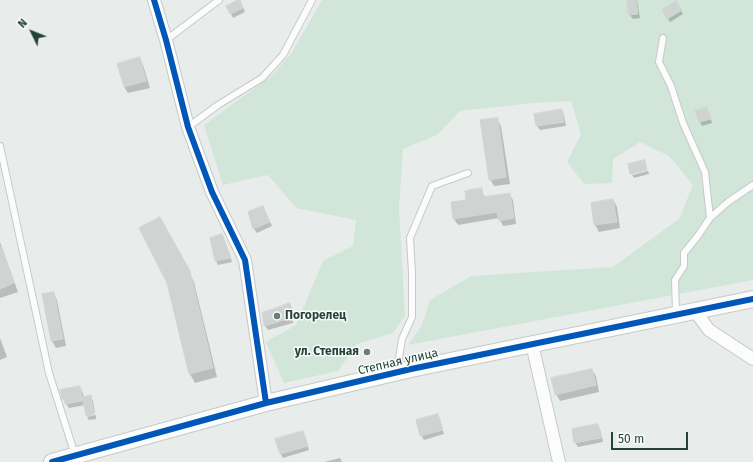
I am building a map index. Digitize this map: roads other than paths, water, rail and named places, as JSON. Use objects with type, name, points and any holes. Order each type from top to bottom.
[{"type":"street","points":[[154,0],[166,40],[188,127],[212,192],[245,260],[266,403]]},
{"type":"street","name":"Степная улица","points":[[52,462],[76,459],[266,403],[396,373],[753,299]]},
{"type":"street","points":[[695,311],[709,330],[753,359]]},
{"type":"street","points":[[532,344],[559,462]]},
{"type":"lane","points":[[166,40],[219,0]]},
{"type":"lane","points":[[188,127],[218,105],[262,78],[283,55],[312,0]]},
{"type":"lane","points":[[663,38],[659,62],[671,86],[683,123],[705,172],[710,218]]},
{"type":"lane","points":[[0,146],[49,373],[76,459]]},
{"type":"lane","points":[[396,373],[402,339],[412,317],[410,238],[432,186],[468,173]]},
{"type":"lane","points":[[676,315],[675,280],[684,266],[684,253],[710,218],[728,202],[753,185]]},
{"type":"place","name":"Погорелец","points":[[277,316]]},
{"type":"place","name":"ул. Степная","points":[[367,352]]}]
